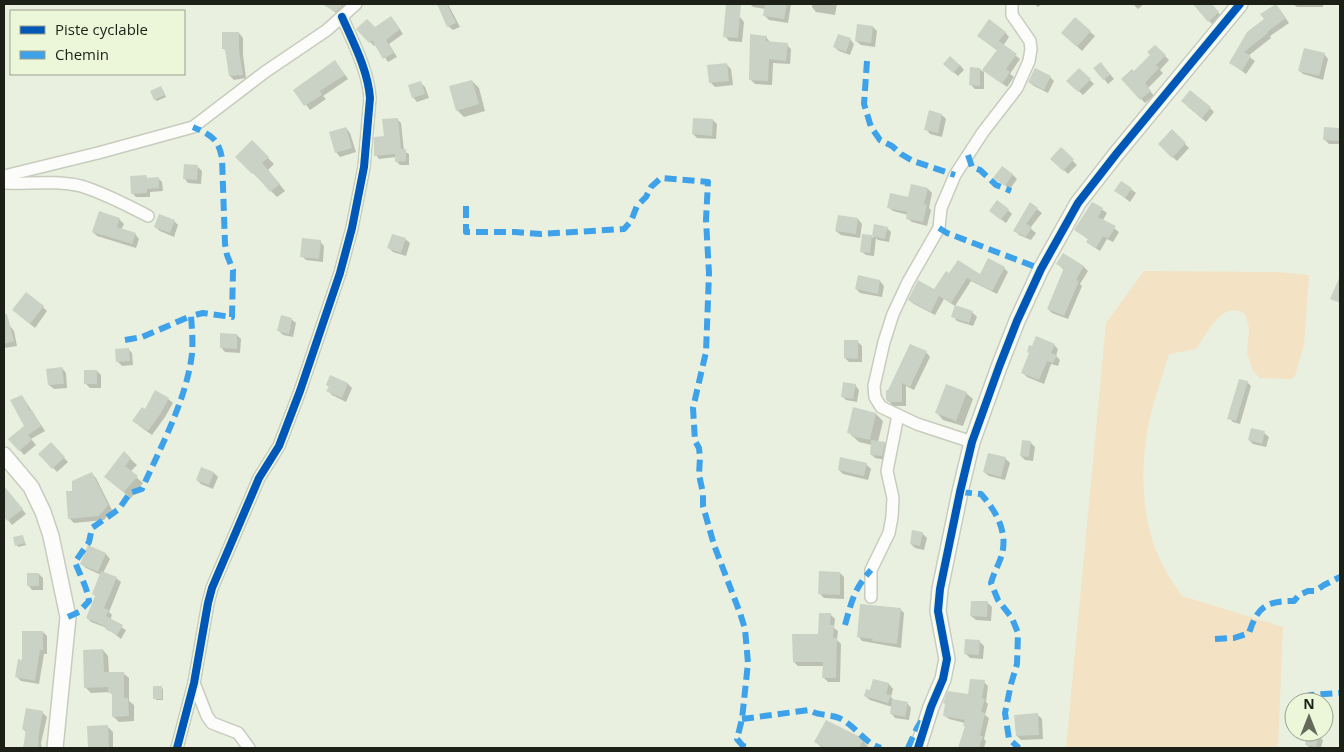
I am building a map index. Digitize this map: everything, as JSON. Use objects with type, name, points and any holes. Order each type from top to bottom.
[{"type":"street","points":[[4,176],[107,151],[193,127],[265,72],[326,30],[356,4]]},
{"type":"street","points":[[972,442],[917,424],[881,407],[875,397],[874,386],[884,342],[893,314],[908,282],[939,228],[941,208],[955,175],[983,132],[1017,88],[1029,61],[1030,41],[1012,15],[1012,4]]},
{"type":"street","points":[[918,748],[931,707],[943,680],[947,659],[938,611],[940,589],[972,442],[1017,321],[1041,269],[1078,203],[1240,4]]},
{"type":"street","points":[[177,748],[194,683],[212,588],[259,478],[280,446],[340,272],[352,228],[364,167],[370,98],[369,88],[356,50],[342,17]]},
{"type":"street","points":[[4,183],[56,183],[80,186],[127,205],[148,216]]},
{"type":"street","points":[[871,596],[871,570],[889,533],[892,517],[893,498],[887,471],[898,415]]},
{"type":"street","points":[[4,455],[31,487],[43,512],[51,536],[68,617],[55,748]]},
{"type":"street","points":[[194,683],[207,716],[212,723],[238,733],[249,748]]},
{"type":"shaded area","points":[[1144,271],[1277,272],[1309,275],[1304,344],[1295,376],[1291,379],[1260,378],[1253,371],[1247,353],[1249,328],[1245,314],[1229,311],[1216,320],[1196,349],[1169,354],[1149,422],[1145,449],[1144,499],[1150,532],[1164,568],[1182,596],[1283,627],[1278,748],[1066,748],[1106,323]]},
{"type":"building","points":[[322,4],[338,4],[342,6],[335,12]]},
{"type":"building","points":[[437,4],[447,4],[456,23],[447,27]]},
{"type":"building","points":[[726,4],[741,4],[738,38],[723,37]]},
{"type":"building","points":[[765,4],[787,4],[784,19],[763,16]]},
{"type":"building","points":[[1193,4],[1212,4],[1219,12],[1208,22]]},
{"type":"building","points":[[1276,4],[1286,18],[1244,52],[1251,56],[1242,71],[1229,63],[1247,32],[1264,19],[1260,14]]},
{"type":"building","points":[[391,16],[400,29],[386,40],[394,53],[383,59],[372,40],[369,43],[356,29],[367,19],[375,27]]},
{"type":"building","points":[[1075,17],[1091,31],[1077,47],[1061,33]]},
{"type":"building","points":[[989,19],[1006,32],[999,41],[1017,54],[1006,69],[1010,72],[1002,84],[982,70],[997,50],[977,36]]},
{"type":"building","points":[[857,24],[873,26],[871,43],[855,41]]},
{"type":"building","points":[[222,32],[239,32],[239,50],[243,75],[229,76],[225,49],[222,49]]},
{"type":"building","points":[[750,34],[767,36],[766,41],[788,43],[786,61],[769,59],[768,81],[749,80]]},
{"type":"building","points":[[838,34],[851,38],[846,52],[833,47]]},
{"type":"building","points":[[1155,45],[1166,55],[1156,65],[1159,68],[1145,83],[1151,91],[1140,100],[1121,79],[1132,69],[1134,71],[1150,55],[1147,52]]},
{"type":"building","points":[[1304,48],[1325,53],[1319,76],[1298,71]]},
{"type":"building","points":[[950,56],[960,65],[953,73],[943,64]]},
{"type":"building","points":[[335,60],[345,75],[320,91],[322,95],[304,106],[293,90]]},
{"type":"building","points":[[1101,62],[1110,75],[1103,80],[1093,68]]},
{"type":"building","points":[[727,63],[729,81],[709,83],[707,65]]},
{"type":"building","points":[[970,67],[980,68],[980,86],[969,85]]},
{"type":"building","points":[[1035,68],[1051,76],[1044,90],[1028,82]]},
{"type":"building","points":[[1079,68],[1091,79],[1078,92],[1066,81]]},
{"type":"building","points":[[472,80],[479,104],[456,111],[449,86]]},
{"type":"building","points":[[421,81],[425,94],[412,98],[408,85]]},
{"type":"building","points":[[161,86],[165,95],[154,100],[150,91]]},
{"type":"building","points":[[1190,90],[1211,107],[1202,118],[1181,101]]},
{"type":"building","points":[[929,110],[942,114],[938,133],[924,130]]},
{"type":"building","points":[[398,118],[401,149],[406,149],[406,161],[395,162],[395,154],[374,156],[374,137],[384,136],[382,119]]},
{"type":"building","points":[[693,118],[713,119],[712,136],[692,134]]},
{"type":"building","points":[[346,127],[352,148],[335,153],[329,132]]},
{"type":"building","points":[[1324,127],[1339,128],[1339,141],[1323,140]]},
{"type":"building","points":[[1172,129],[1186,143],[1172,158],[1158,144]]},
{"type":"building","points":[[252,140],[269,157],[262,163],[280,184],[270,192],[253,172],[252,174],[235,157]]},
{"type":"building","points":[[1061,147],[1074,159],[1063,171],[1050,159]]},
{"type":"building","points":[[184,164],[198,165],[197,180],[183,179]]},
{"type":"building","points":[[1002,166],[1013,174],[1005,186],[993,178]]},
{"type":"building","points":[[146,175],[147,178],[159,177],[159,188],[147,189],[147,193],[131,194],[130,176]]},
{"type":"building","points":[[1121,181],[1132,188],[1125,198],[1114,191]]},
{"type":"building","points":[[911,184],[928,188],[924,204],[927,205],[923,222],[906,219],[907,212],[887,208],[890,193],[908,197]]},
{"type":"building","points":[[997,200],[1009,209],[1001,220],[989,211]]},
{"type":"building","points":[[1030,202],[1038,208],[1026,224],[1032,227],[1026,237],[1013,231]]},
{"type":"building","points":[[1092,202],[1103,208],[1098,217],[1116,226],[1108,239],[1103,236],[1096,248],[1086,242],[1088,239],[1074,230]]},
{"type":"building","points":[[99,211],[120,218],[117,227],[136,233],[132,244],[92,232]]},
{"type":"building","points":[[159,214],[175,220],[170,233],[154,227]]},
{"type":"building","points":[[838,215],[858,218],[856,234],[835,231]]},
{"type":"building","points":[[874,224],[888,227],[885,239],[872,236]]},
{"type":"building","points":[[392,234],[406,238],[401,253],[387,248]]},
{"type":"building","points":[[862,234],[872,235],[870,253],[860,252]]},
{"type":"building","points":[[302,238],[321,240],[319,259],[300,257]]},
{"type":"building","points":[[1063,253],[1084,266],[1076,280],[1079,281],[1064,316],[1047,309],[1064,268],[1056,264]]},
{"type":"building","points":[[988,258],[1005,267],[992,291],[967,278],[951,303],[939,296],[931,312],[908,300],[918,280],[934,289],[946,271],[949,273],[958,260],[980,274]]},
{"type":"building","points":[[858,275],[880,280],[878,294],[855,289]]},
{"type":"building","points":[[1340,276],[1340,303],[1330,299]]},
{"type":"building","points":[[26,292],[44,306],[30,324],[12,310]]},
{"type":"building","points":[[955,305],[973,311],[969,323],[951,317]]},
{"type":"building","points":[[4,314],[7,314],[14,341],[4,344]]},
{"type":"building","points":[[281,315],[292,318],[289,334],[277,331]]},
{"type":"building","points":[[220,333],[237,334],[237,349],[220,348]]},
{"type":"building","points":[[1036,336],[1055,344],[1051,353],[1057,355],[1053,363],[1047,361],[1039,380],[1021,373],[1029,353],[1027,352],[1029,345],[1032,346]]},
{"type":"building","points":[[844,340],[858,340],[858,359],[844,358]]},
{"type":"building","points":[[910,344],[927,351],[910,387],[902,383],[902,402],[888,402],[886,400],[886,390],[888,390]]},
{"type":"building","points":[[129,348],[130,361],[116,362],[115,349]]},
{"type":"building","points":[[62,367],[64,384],[48,385],[46,369]]},
{"type":"building","points":[[84,370],[97,370],[97,384],[84,384]]},
{"type":"building","points":[[330,375],[348,383],[342,398],[326,391],[329,387],[326,385]]},
{"type":"building","points":[[1239,379],[1248,381],[1236,421],[1227,419]]},
{"type":"building","points":[[843,382],[856,384],[853,399],[841,397]]},
{"type":"building","points":[[946,384],[967,392],[956,421],[935,413]]},
{"type":"building","points":[[155,390],[169,398],[148,431],[132,421],[142,407],[145,409]]},
{"type":"building","points":[[22,395],[30,411],[32,410],[41,426],[28,435],[32,440],[19,451],[8,439],[24,426],[10,400]]},
{"type":"building","points":[[853,407],[876,413],[870,440],[851,436],[851,434],[847,433]]},
{"type":"building","points":[[1251,428],[1265,431],[1262,444],[1248,440]]},
{"type":"building","points":[[871,440],[885,442],[882,456],[870,455]]},
{"type":"building","points":[[1022,440],[1031,441],[1029,457],[1020,456]]},
{"type":"building","points":[[51,442],[65,457],[52,469],[38,454]]},
{"type":"building","points":[[124,451],[131,458],[125,466],[138,476],[124,492],[104,477]]},
{"type":"building","points":[[988,453],[1006,457],[1001,477],[983,472]]},
{"type":"building","points":[[840,457],[867,463],[864,476],[838,470]]},
{"type":"building","points":[[201,467],[214,472],[209,485],[196,480]]},
{"type":"building","points":[[92,472],[108,505],[99,516],[68,519],[66,491],[72,491],[72,481]]},
{"type":"building","points":[[4,486],[23,509],[7,521],[4,517]]},
{"type":"building","points":[[912,530],[923,532],[920,546],[910,544]]},
{"type":"building","points":[[23,535],[25,543],[15,546],[13,537]]},
{"type":"building","points":[[88,545],[106,553],[98,572],[80,564]]},
{"type":"building","points":[[101,571],[117,577],[104,608],[109,610],[106,616],[123,625],[117,635],[105,629],[107,627],[86,618],[95,596],[92,594]]},
{"type":"building","points":[[819,571],[840,572],[840,595],[818,594]]},
{"type":"building","points":[[27,573],[39,573],[39,586],[27,586]]},
{"type":"building","points":[[971,601],[988,601],[987,617],[970,616]]},
{"type":"building","points":[[860,604],[901,608],[897,644],[857,637]]},
{"type":"building","points":[[819,613],[831,613],[830,625],[834,625],[833,638],[837,638],[836,678],[822,678],[823,662],[793,662],[792,634],[818,634]]},
{"type":"building","points":[[22,631],[43,631],[43,650],[40,650],[35,681],[15,677],[18,659],[22,660]]},
{"type":"building","points":[[965,639],[980,640],[979,655],[964,654]]},
{"type":"building","points":[[103,649],[104,672],[124,672],[124,698],[128,698],[129,716],[112,717],[112,693],[108,693],[108,687],[84,688],[83,650]]},
{"type":"building","points":[[873,679],[889,683],[886,694],[891,695],[888,703],[864,696],[866,689],[870,690]]},
{"type":"building","points":[[970,679],[985,680],[982,698],[985,699],[981,712],[985,713],[980,736],[983,736],[979,748],[958,748],[965,720],[943,716],[945,704],[943,703],[948,691],[968,694]]},
{"type":"building","points":[[153,686],[162,686],[162,699],[153,699]]},
{"type":"building","points":[[892,699],[908,702],[905,717],[890,714]]},
{"type":"building","points":[[26,708],[43,711],[38,748],[23,748],[26,730],[22,729]]},
{"type":"building","points":[[1038,713],[1039,735],[1016,736],[1014,715]]},
{"type":"building","points":[[826,720],[864,739],[859,748],[826,748],[814,742]]},
{"type":"building","points":[[108,725],[109,748],[88,748],[87,726]]},
{"type":"building","points":[[1305,742],[1317,742],[1316,747],[1305,745]]},
{"type":"marked path","points":[[867,61],[864,104],[871,127],[880,140],[913,161],[955,175]]},
{"type":"marked path","points":[[68,617],[79,612],[89,601],[75,562],[89,542],[92,528],[119,509],[130,493],[142,489],[179,406],[192,354],[191,316],[203,313],[232,317],[233,270],[225,244],[222,158],[213,138],[193,127]]},
{"type":"marked path","points":[[968,155],[972,167],[980,170],[996,185],[1011,191]]},
{"type":"marked path","points":[[466,206],[466,232],[541,234],[624,229],[631,221],[637,206],[646,197],[651,187],[661,178],[708,182],[706,220],[709,273],[706,352],[693,408],[695,441],[699,448],[699,475],[703,493],[703,506],[714,545],[745,629],[748,663],[742,719],[737,739],[743,746],[750,748]]},
{"type":"marked path","points":[[939,228],[947,233],[1041,269]]},
{"type":"marked path","points":[[125,340],[142,337],[191,316]]},
{"type":"marked path","points":[[960,492],[981,494],[997,516],[1003,533],[1003,551],[991,583],[998,600],[1012,618],[1018,633],[1017,664],[1005,713],[1009,739],[1019,748]]},
{"type":"marked path","points":[[845,625],[854,595],[871,570]]},
{"type":"marked path","points":[[1215,639],[1234,638],[1249,633],[1256,617],[1264,607],[1276,602],[1294,601],[1299,595],[1308,591],[1315,591],[1340,577]]},
{"type":"marked path","points":[[1334,693],[1340,693]]},
{"type":"marked path","points":[[742,719],[809,710],[845,721],[870,743],[881,748]]},
{"type":"marked path","points":[[908,748],[923,719]]},
{"type":"cycle path","points":[[918,748],[931,707],[943,679],[947,659],[938,611],[940,589],[960,492],[972,442],[1017,321],[1041,269],[1078,203],[1240,4]]},
{"type":"cycle path","points":[[177,748],[194,683],[212,588],[259,478],[279,446],[300,391],[340,273],[352,228],[364,167],[370,98],[363,67],[342,17]]}]
